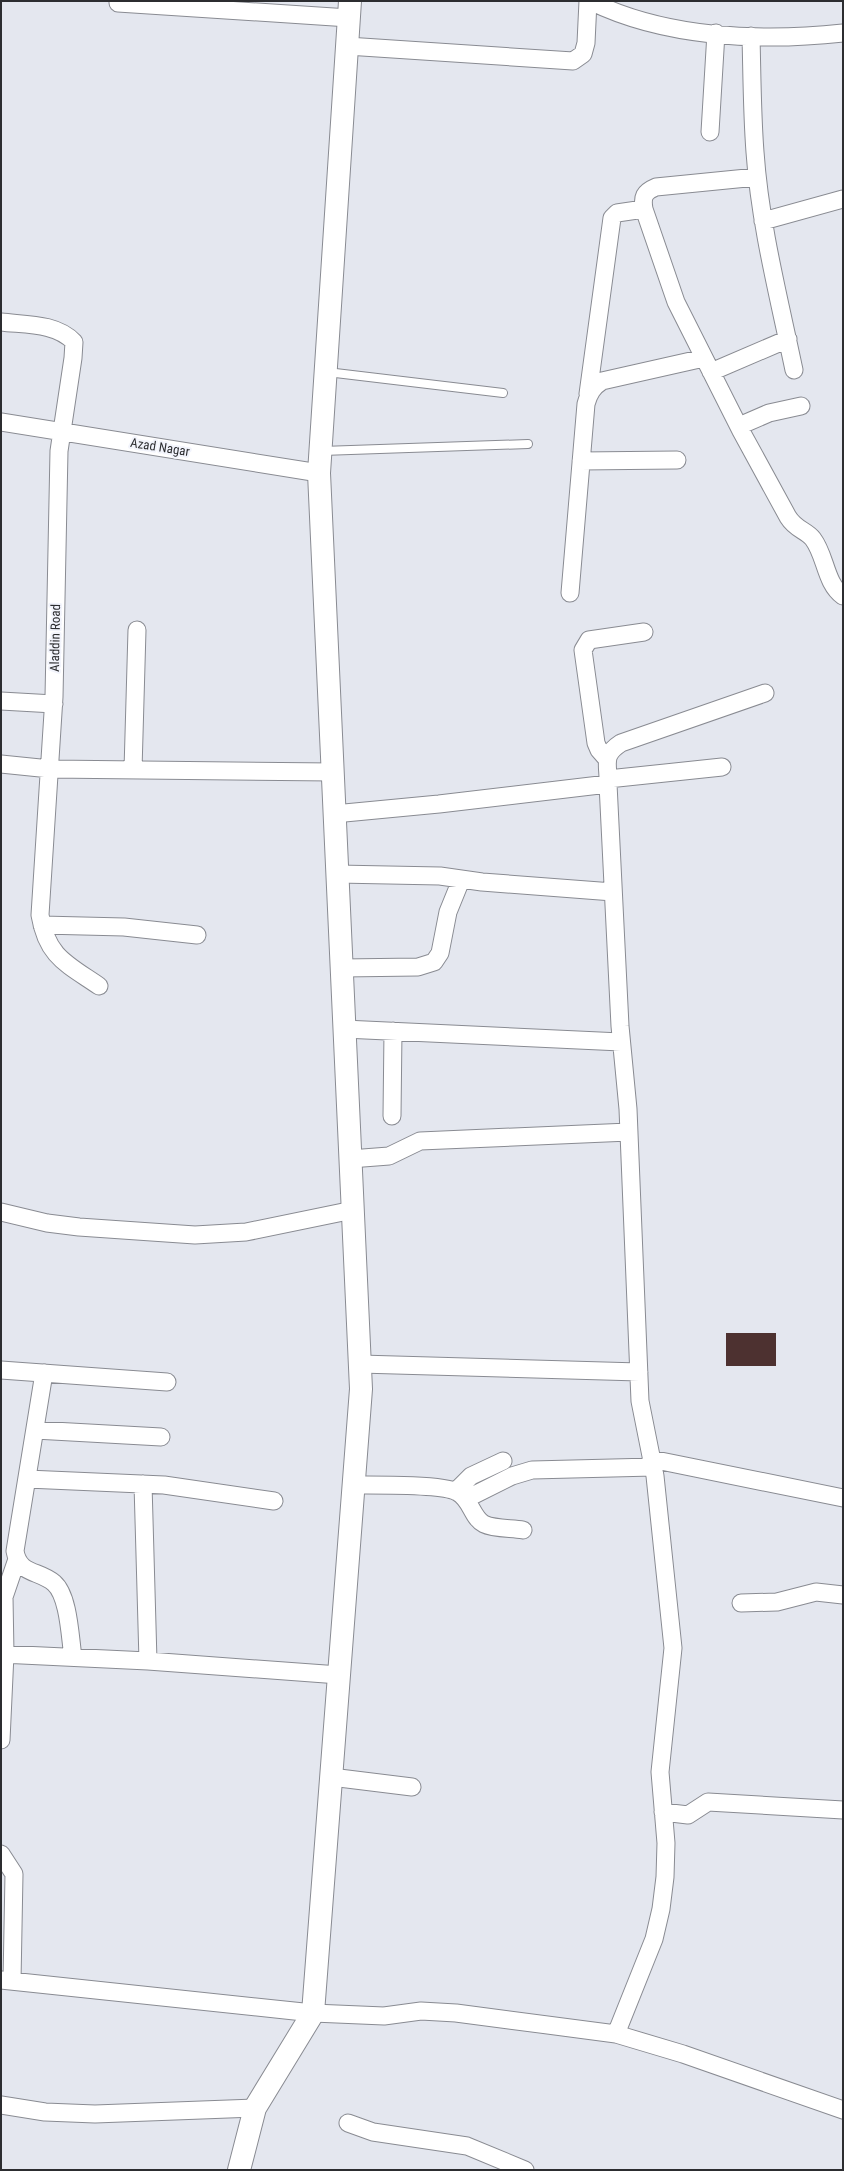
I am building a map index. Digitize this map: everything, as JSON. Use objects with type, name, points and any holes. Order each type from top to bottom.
[{"type":"street","points":[[347,46],[573,61],[583,54],[586,44],[589,1],[633,19],[716,33],[751,36],[804,37],[843,33]]},
{"type":"street","points":[[118,3],[349,10],[319,473],[361,1389],[313,2014],[255,2108],[239,2170]]},
{"type":"street","points":[[710,132],[716,33]]},
{"type":"street","points":[[751,36],[757,177],[763,221],[794,370]]},
{"type":"street","points":[[757,177],[656,187],[646,191],[643,199],[644,210],[676,302],[739,426],[788,517],[798,529],[813,539],[831,582],[843,596]]},
{"type":"street","points":[[763,221],[843,199]]},
{"type":"street","points":[[570,593],[586,404],[612,218],[617,213],[644,210]]},
{"type":"street","name":"Aladdin Road","points":[[1,322],[51,328],[66,334],[74,342],[74,358],[62,431],[58,471],[54,704],[41,893],[42,925],[45,936],[60,960],[99,986]]},
{"type":"street","points":[[588,394],[595,385],[602,380],[708,365],[788,339]]},
{"type":"street","points":[[739,426],[769,413],[801,406]]},
{"type":"street","name":"Azad Nagar","points":[[1,422],[319,473]]},
{"type":"street","points":[[581,461],[677,460]]},
{"type":"street","points":[[133,770],[137,630]]},
{"type":"street","points":[[606,758],[599,750],[594,734],[583,650],[589,640],[644,632]]},
{"type":"street","points":[[616,2034],[654,1939],[661,1908],[665,1877],[660,1772],[673,1648],[652,1463],[640,1401],[629,1132],[621,1042],[606,758],[609,752],[621,743],[765,693]]},
{"type":"street","points":[[1,701],[54,704]]},
{"type":"street","points":[[1,764],[50,769],[333,772]]},
{"type":"street","points":[[334,814],[439,804],[722,767]]},
{"type":"street","points":[[337,874],[421,875],[460,880],[613,892]]},
{"type":"street","points":[[342,968],[418,967],[434,962],[440,953],[448,912],[460,880]]},
{"type":"street","points":[[42,925],[105,926],[197,935]]},
{"type":"street","points":[[344,1029],[621,1042]]},
{"type":"street","points":[[392,1116],[393,1031]]},
{"type":"street","points":[[350,1159],[389,1156],[420,1141],[629,1132]]},
{"type":"street","points":[[1,1212],[47,1224],[195,1235],[246,1232],[353,1210]]},
{"type":"street","points":[[360,1364],[639,1372]]},
{"type":"street","points":[[1,1370],[167,1382]]},
{"type":"street","points":[[1,1740],[4,1597],[16,1559],[15,1551],[44,1373]]},
{"type":"street","points":[[35,1430],[161,1437]]},
{"type":"street","points":[[461,1495],[470,1476],[503,1461]]},
{"type":"street","points":[[461,1495],[532,1470],[652,1463],[843,1498]]},
{"type":"street","points":[[27,1479],[143,1484],[274,1501]]},
{"type":"street","points":[[143,1484],[148,1661]]},
{"type":"street","points":[[353,1485],[440,1488],[461,1495],[483,1524],[523,1530]]},
{"type":"street","points":[[16,1559],[25,1569],[54,1583],[66,1609],[73,1657]]},
{"type":"street","points":[[741,1603],[777,1602],[816,1592],[843,1595]]},
{"type":"street","points":[[3,1654],[148,1661],[339,1675]]},
{"type":"street","points":[[331,1777],[412,1787]]},
{"type":"street","points":[[663,1812],[688,1815],[708,1802],[843,1810]]},
{"type":"street","points":[[1,1854],[14,1874],[7,1980],[313,2014],[384,2016],[421,2011],[456,2013],[616,2034],[683,2054],[843,2110]]},
{"type":"street","points":[[1,2105],[45,2112],[95,2114],[255,2108]]},
{"type":"street","points":[[348,2123],[373,2132],[466,2146],[525,2170]]},
{"type":"lane","points":[[326,372],[503,393]]},
{"type":"lane","points":[[321,451],[528,444]]},
{"type":"building","points":[[726,1333],[776,1333],[776,1366],[726,1366]]}]
